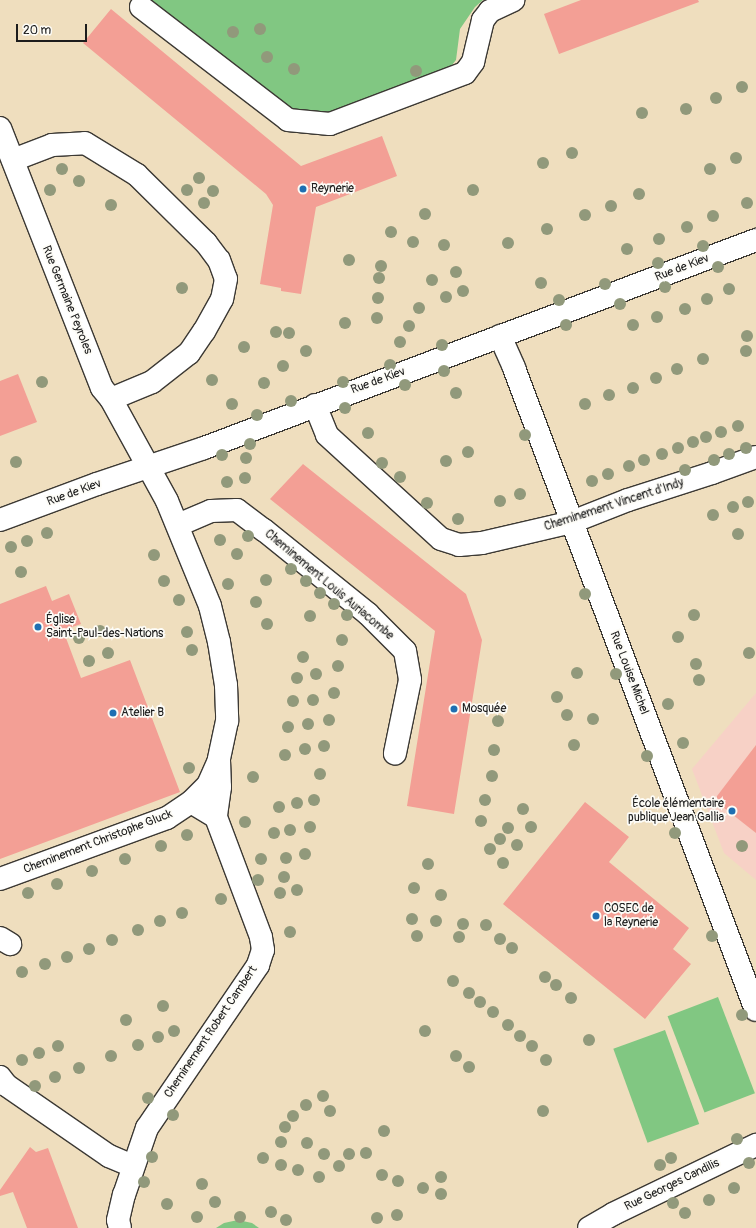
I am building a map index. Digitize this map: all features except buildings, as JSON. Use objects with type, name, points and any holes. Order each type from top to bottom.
[{"type":"street","points":[[141,7],[288,120],[330,124],[465,73],[473,62],[483,20],[490,11],[514,0]]},
{"type":"street","name":"Rue Germaine Peyroles","points":[[0,128],[102,388],[111,399],[148,466]]},
{"type":"street","points":[[13,160],[52,145],[85,143],[137,175],[206,243],[219,260],[226,280],[222,299],[204,331],[189,353],[152,382],[111,399]]},
{"type":"street","name":"Rue de Kiev","points":[[0,520],[148,466],[204,448],[756,240]]},
{"type":"street","name":"Rue Louise Michel","points":[[500,336],[516,373],[756,1010]]},
{"type":"street","name":"Cheminement Vincent d'Indy","points":[[315,405],[327,435],[441,539],[459,545],[482,543],[572,522],[628,500],[756,457]]},
{"type":"street","name":"Cheminement Christophe Gluck","points":[[0,879],[167,818],[191,802],[208,785],[219,760],[227,722],[226,685],[220,642],[210,606],[178,525],[148,466]]},
{"type":"street","name":"Cheminement Louis Auriacombe","points":[[178,525],[211,512],[237,510],[368,614],[405,651],[410,680],[395,753]]},
{"type":"street","name":"Cheminement Christophe Gluck","points":[[216,817],[220,787],[219,760]]},
{"type":"street","points":[[191,802],[216,817]]},
{"type":"street","name":"Cheminement Robert Cambert","points":[[120,1228],[118,1220],[119,1214],[147,1128],[258,965],[263,950],[261,937],[216,817]]},
{"type":"street","points":[[730,942],[756,961]]},
{"type":"street","points":[[0,1077],[6,1085],[109,1156],[134,1166]]},
{"type":"street","name":"Rue Georges Candilis","points":[[589,1228],[613,1214],[756,1145]]},
{"type":"shaded area","name":"École élémentaire publique Jean Gallia","points":[[756,693],[756,880],[724,853],[692,769]]},
{"type":"green space","points":[[145,0],[483,0],[475,7],[460,29],[456,60],[444,75],[328,117],[288,112]]},
{"type":"green space","points":[[718,997],[755,1093],[704,1113],[668,1016]]},
{"type":"green space","points":[[665,1030],[699,1124],[648,1143],[613,1049]]},
{"type":"green space","points":[[238,1220],[252,1223],[259,1228],[216,1228],[224,1223]]},
{"type":"place","name":"Reynerie","points":[[303,189]]},
{"type":"place","name":"Église Saint-Paul-des-Nations","points":[[38,627]]},
{"type":"place","name":"Mosquée","points":[[454,709]]},
{"type":"place","name":"Atelier B","points":[[113,713]]},
{"type":"place","name":"École élémentaire publique Jean Gallia","points":[[732,811]]},
{"type":"place","name":"COSEC de la Reynerie","points":[[596,916]]}]
